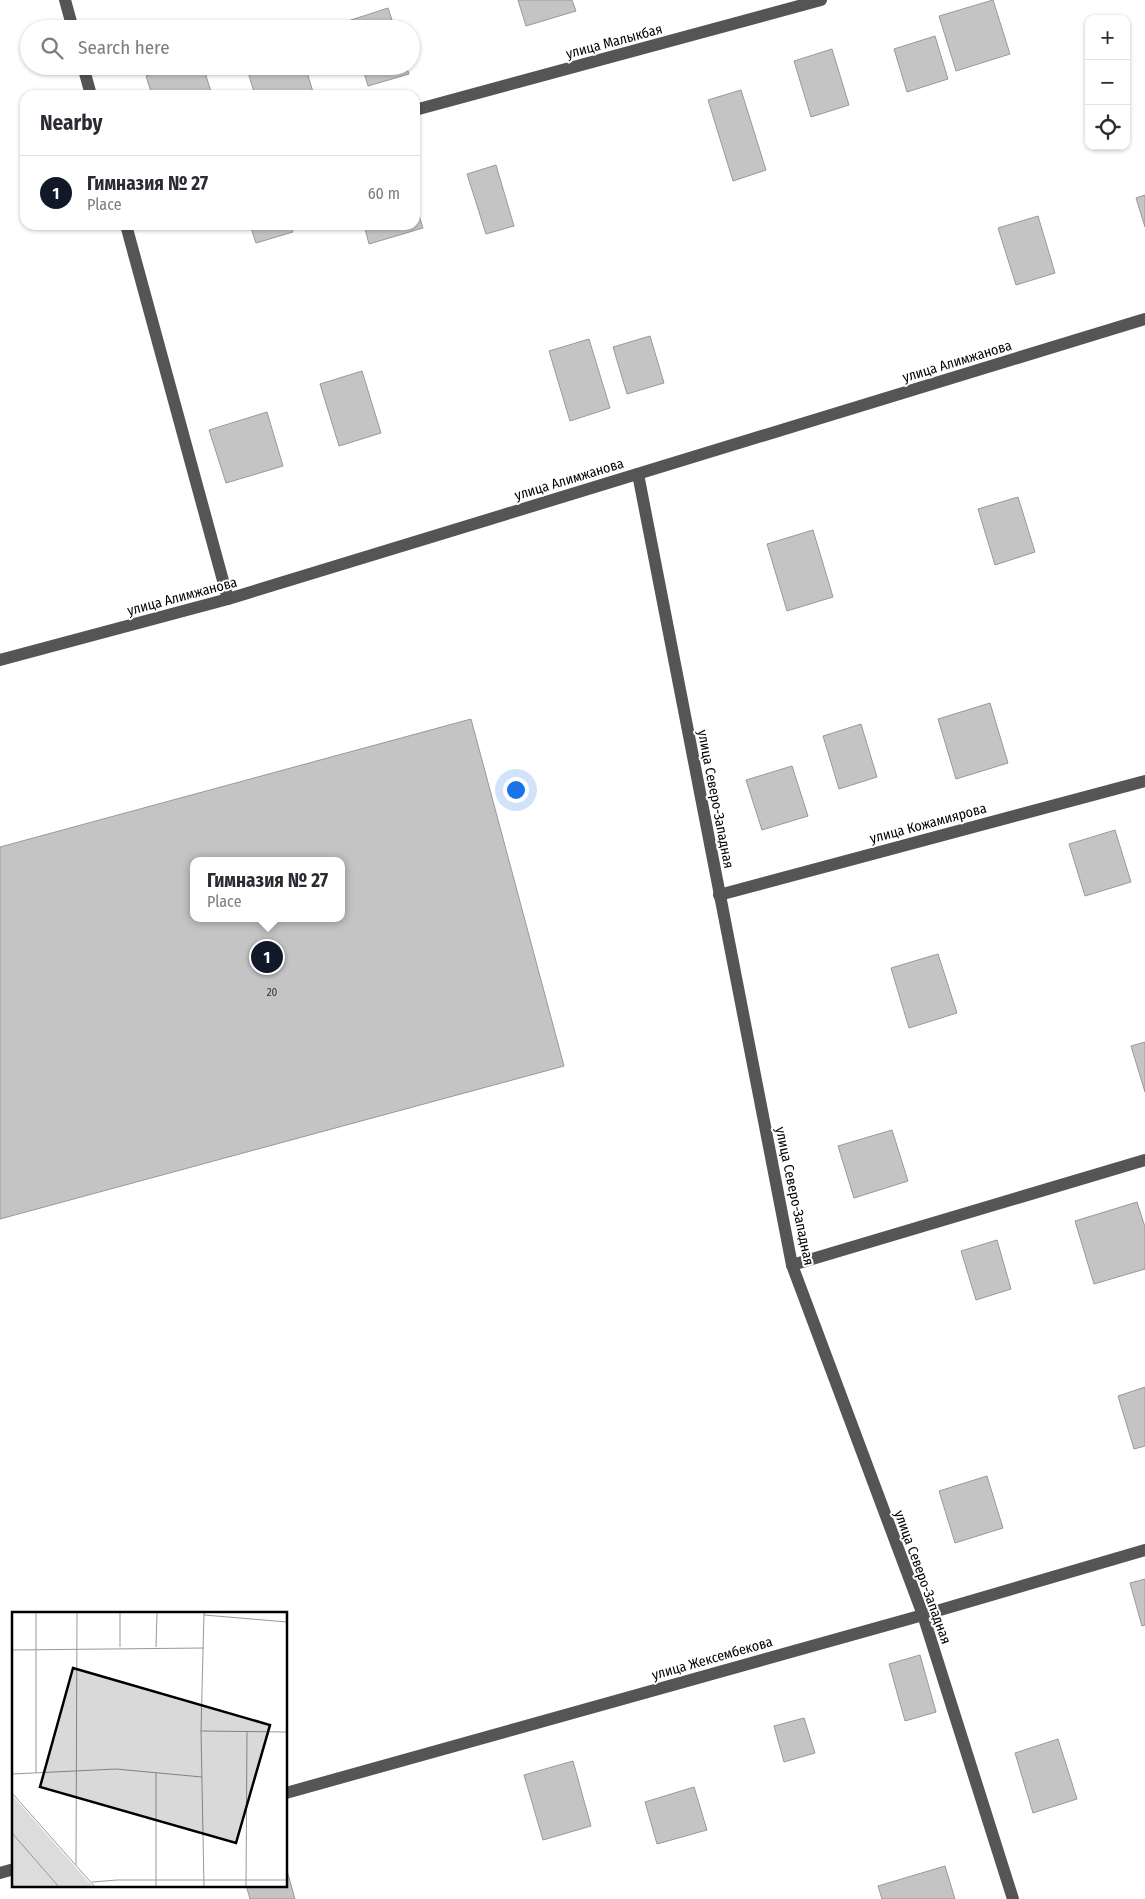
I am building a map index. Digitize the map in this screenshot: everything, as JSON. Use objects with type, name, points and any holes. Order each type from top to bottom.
[{"type":"street","points":[[65,0],[71,20]]},
{"type":"street","name":"улица Малыкбая","points":[[420,109],[821,0]]},
{"type":"street","points":[[85,75],[90,90]]},
{"type":"street","points":[[127,230],[228,599]]},
{"type":"street","name":"улица Алимжанова","points":[[0,660],[228,599],[1145,319]]},
{"type":"street","name":"улица Северо-Западная","points":[[638,474],[792,1265],[923,1615],[1013,1899]]},
{"type":"street","name":"улица Кожамиярова","points":[[719,895],[1145,781]]},
{"type":"street","points":[[792,1265],[1145,1160]]},
{"type":"street","name":"улица Жексембекова","points":[[288,1792],[923,1615],[1145,1550]]},
{"type":"building","points":[[518,0],[572,0],[576,11],[526,26]]},
{"type":"building","points":[[993,0],[1010,54],[956,71],[939,16]]},
{"type":"building","points":[[388,8],[392,20],[351,20]]},
{"type":"building","points":[[935,36],[948,79],[907,92],[894,49]]},
{"type":"building","points":[[832,49],[849,105],[811,117],[794,61]]},
{"type":"building","points":[[206,75],[210,90],[150,90],[146,76]]},
{"type":"building","points":[[249,75],[308,75],[312,90],[253,90]]},
{"type":"building","points":[[365,75],[406,75],[368,86]]},
{"type":"building","points":[[741,90],[766,170],[733,181],[708,100]]},
{"type":"building","points":[[496,165],[514,226],[486,234],[467,174]]},
{"type":"building","points":[[1145,195],[1145,227],[1136,198]]},
{"type":"building","points":[[1038,216],[1055,273],[1016,285],[998,228]]},
{"type":"building","points":[[252,230],[292,230],[293,232],[256,243]]},
{"type":"building","points":[[365,230],[416,230],[369,244]]},
{"type":"building","points":[[650,336],[664,383],[627,394],[613,347]]},
{"type":"building","points":[[589,339],[610,408],[570,421],[549,351]]},
{"type":"building","points":[[362,371],[381,433],[339,446],[320,384]]},
{"type":"building","points":[[267,412],[283,466],[226,483],[209,430]]},
{"type":"building","points":[[1018,497],[1035,552],[995,565],[978,509]]},
{"type":"building","points":[[813,530],[833,597],[787,611],[767,544]]},
{"type":"building","points":[[990,703],[1008,763],[956,779],[938,719]]},
{"type":"building","points":[[471,719],[564,1066],[0,1219],[0,847]]},
{"type":"building","points":[[861,724],[877,777],[839,789],[823,736]]},
{"type":"building","points":[[792,766],[808,816],[762,830],[746,780]]},
{"type":"building","points":[[1115,830],[1131,882],[1085,896],[1069,844]]},
{"type":"building","points":[[938,954],[957,1013],[909,1028],[891,968]]},
{"type":"building","points":[[1145,1042],[1145,1092],[1131,1046]]},
{"type":"building","points":[[892,1130],[908,1181],[854,1198],[838,1146]]},
{"type":"building","points":[[1137,1202],[1145,1227],[1145,1269],[1094,1284],[1075,1221]]},
{"type":"building","points":[[997,1240],[1011,1289],[976,1300],[961,1251]]},
{"type":"building","points":[[1145,1387],[1145,1446],[1134,1449],[1118,1396]]},
{"type":"building","points":[[987,1476],[1003,1528],[955,1543],[939,1491]]},
{"type":"building","points":[[1145,1579],[1145,1625],[1142,1626],[1130,1583]]},
{"type":"building","points":[[920,1655],[936,1712],[905,1721],[889,1664]]},
{"type":"building","points":[[804,1718],[815,1753],[784,1762],[774,1726]]},
{"type":"building","points":[[1058,1739],[1077,1799],[1033,1813],[1015,1753]]},
{"type":"building","points":[[573,1761],[591,1826],[543,1840],[524,1775]]},
{"type":"building","points":[[694,1787],[707,1830],[657,1844],[645,1802]]},
{"type":"building","points":[[945,1866],[955,1899],[882,1899],[878,1886]]},
{"type":"building","points":[[288,1874],[295,1899],[250,1899],[246,1886],[288,1886]]},
{"type":"place","name":"Гимназия № 27","points":[[267,957]]}]
